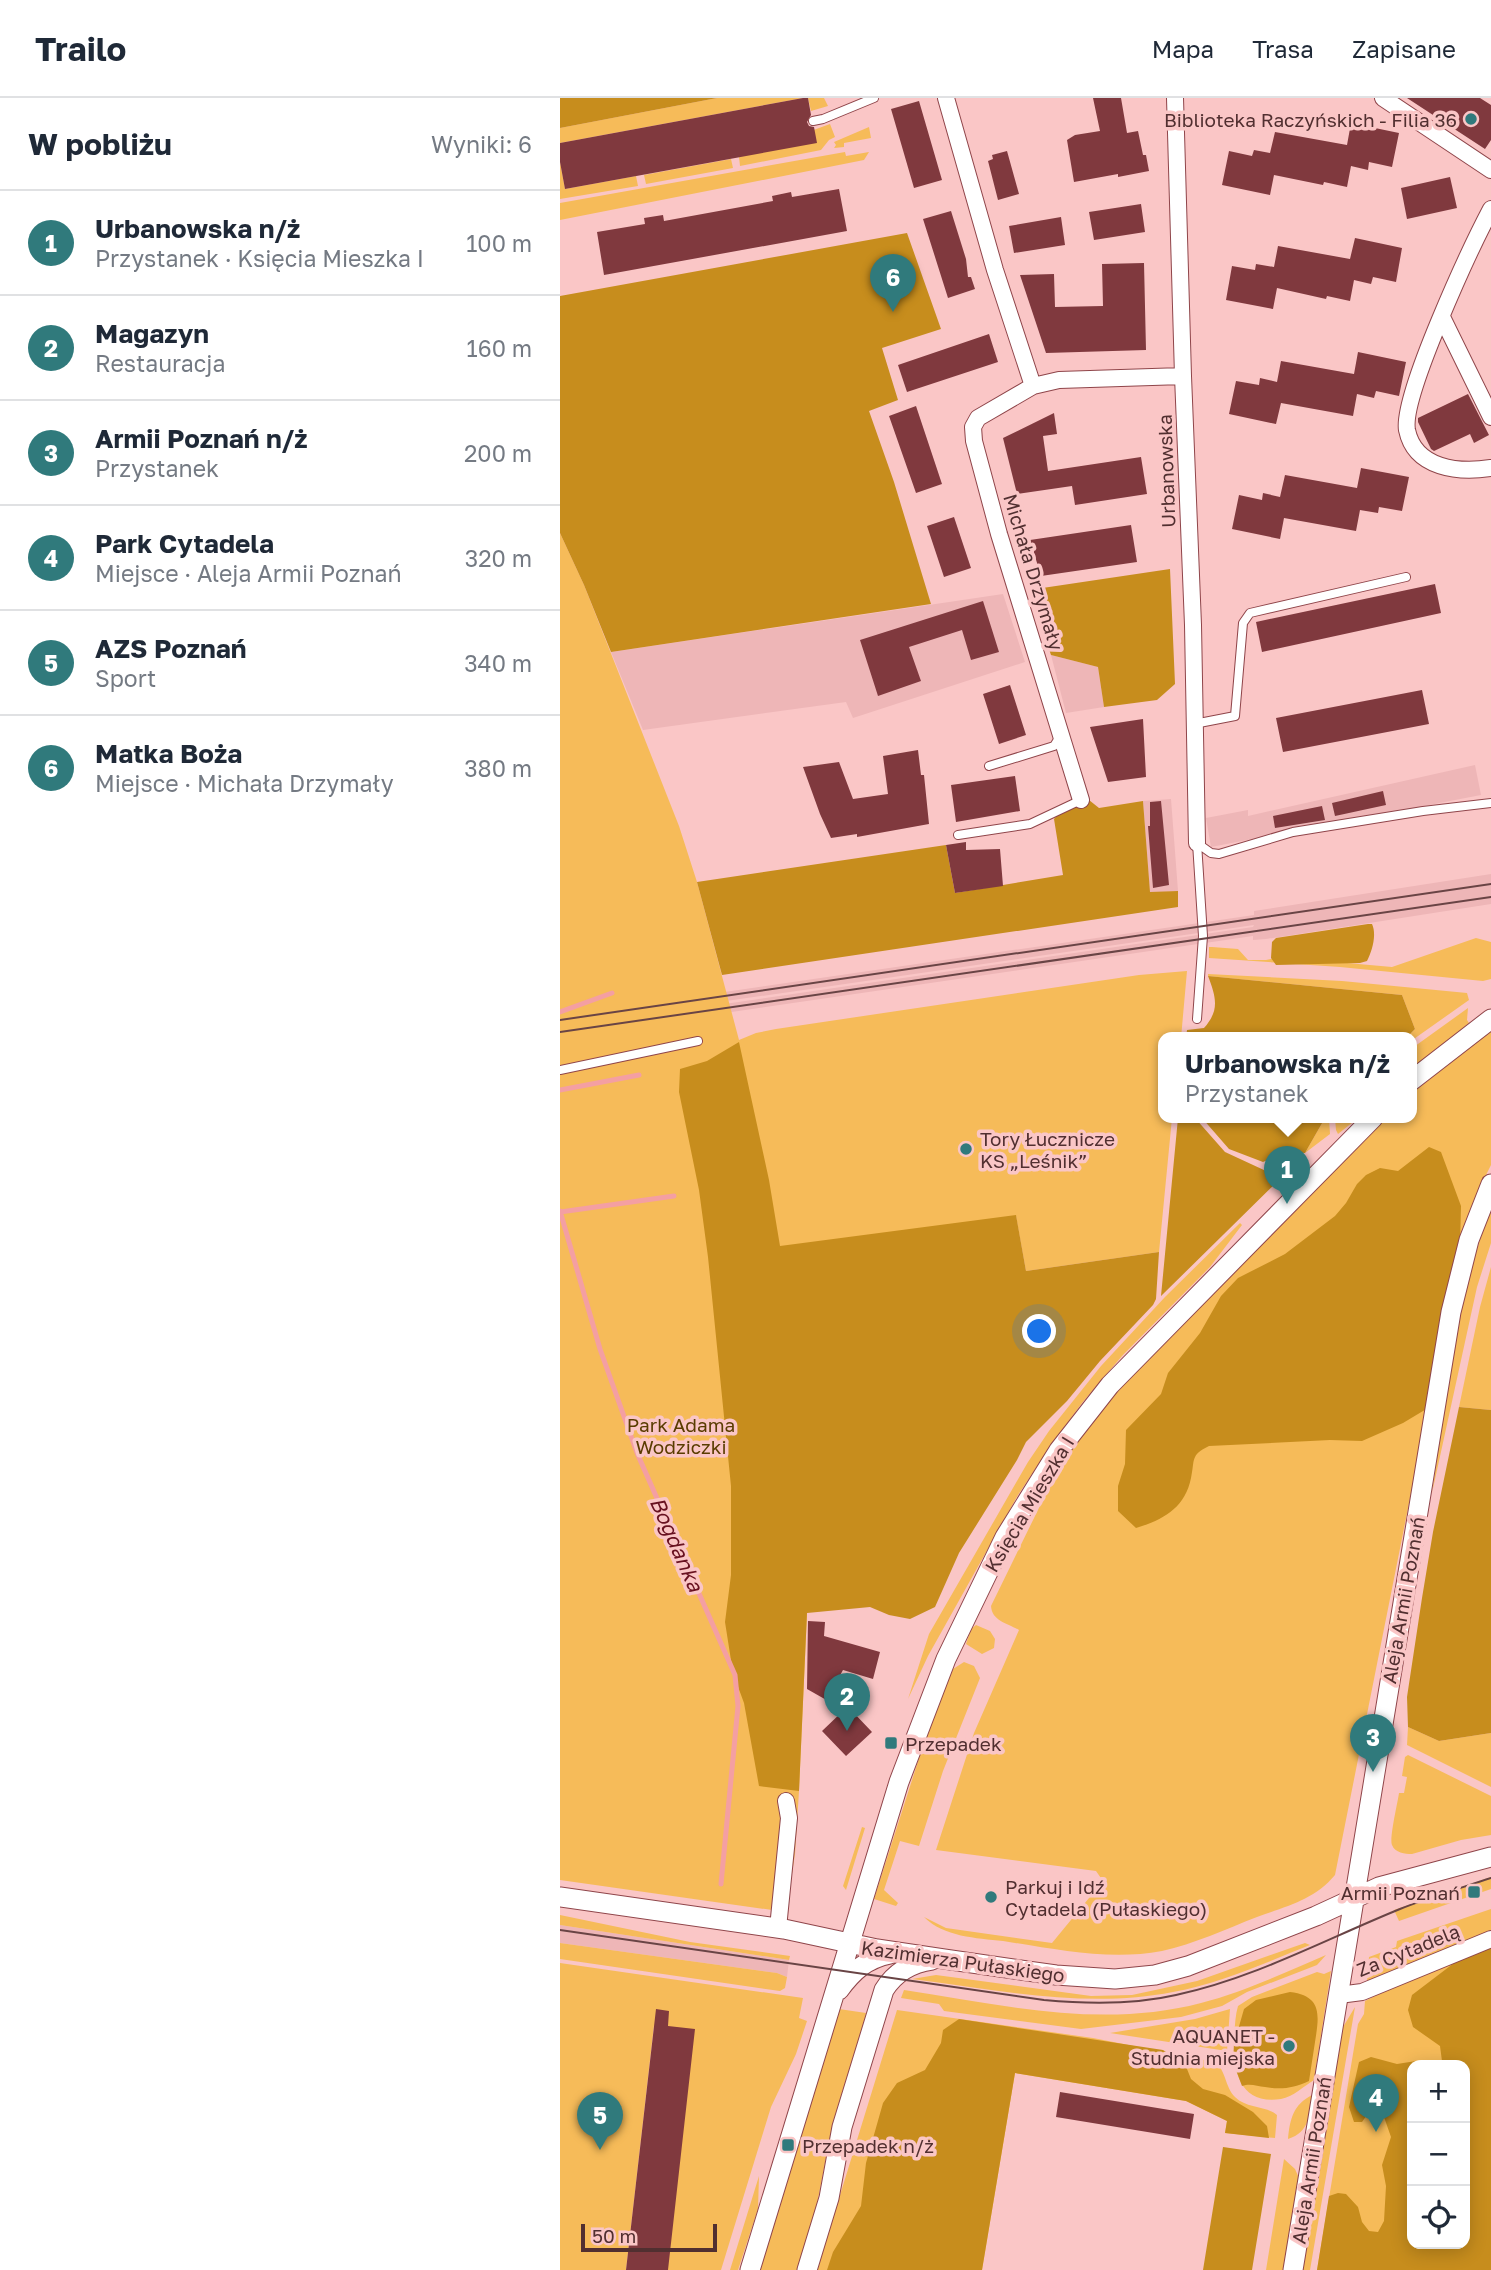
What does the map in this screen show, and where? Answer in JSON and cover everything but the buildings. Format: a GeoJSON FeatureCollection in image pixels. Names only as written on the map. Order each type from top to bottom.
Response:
{"type":"FeatureCollection","features":[{"type":"Feature","properties":{"kind":"street"},"geometry":{"type":"LineString","coordinates":[[946,98],[995,270],[1033,386]]}},
{"type":"Feature","properties":{"kind":"street","name":"Urbanowska"},"geometry":{"type":"LineString","coordinates":[[1175,98],[1198,843]]}},
{"type":"Feature","properties":{"kind":"street"},"geometry":{"type":"LineString","coordinates":[[1383,98],[1491,170]]}},
{"type":"Feature","properties":{"kind":"street"},"geometry":{"type":"LineString","coordinates":[[1491,209],[1442,317],[1418,377],[1407,418],[1407,429],[1416,448],[1435,464],[1464,471],[1491,468]]}},
{"type":"Feature","properties":{"kind":"street"},"geometry":{"type":"LineString","coordinates":[[1442,317],[1491,416]]}},
{"type":"Feature","properties":{"kind":"street","name":"Michała Drzymały"},"geometry":{"type":"LineString","coordinates":[[1081,800],[999,534],[974,441],[973,428],[978,418],[986,412],[1033,386],[1059,380],[1183,376]]}},
{"type":"Feature","properties":{"kind":"street"},"geometry":{"type":"LineString","coordinates":[[1417,1076],[1491,1019]]}},
{"type":"Feature","properties":{"kind":"street","name":"Księcia Mieszka I"},"geometry":{"type":"LineString","coordinates":[[850,1944],[893,1803],[934,1689],[984,1578],[1035,1487],[1073,1430],[1117,1376],[1368,1123]]}},
{"type":"Feature","properties":{"kind":"street","name":"Aleja Armii Poznań"},"geometry":{"type":"LineString","coordinates":[[1293,2270],[1355,1899],[1369,1796],[1451,1312],[1469,1240],[1491,1184]]}},
{"type":"Feature","properties":{"kind":"street"},"geometry":{"type":"LineString","coordinates":[[778,1928],[789,1818],[786,1801]]}},
{"type":"Feature","properties":{"kind":"street","name":"Kazimierza Pułaskiego"},"geometry":{"type":"LineString","coordinates":[[560,1897],[778,1928],[850,1944],[944,1959],[1082,1978],[1115,1979],[1145,1976],[1188,1966],[1379,1887],[1491,1857]]}},
{"type":"Feature","properties":{"kind":"street","name":"Za Cytadelą"},"geometry":{"type":"LineString","coordinates":[[1339,1995],[1362,1992],[1491,1939]]}},
{"type":"Feature","properties":{"kind":"street"},"geometry":{"type":"LineString","coordinates":[[750,2270],[850,1944]]}},
{"type":"Feature","properties":{"kind":"street"},"geometry":{"type":"LineString","coordinates":[[832,1999],[858,1968],[868,1961],[897,1952]]}},
{"type":"Feature","properties":{"kind":"street"},"geometry":{"type":"LineString","coordinates":[[807,2270],[828,2198],[842,2127],[884,1990],[890,1981],[905,1969],[926,1961],[944,1959]]}},
{"type":"Feature","properties":{"kind":"lane"},"geometry":{"type":"LineString","coordinates":[[813,121],[874,98]]}},
{"type":"Feature","properties":{"kind":"lane"},"geometry":{"type":"LineString","coordinates":[[1194,724],[1235,716],[1243,623],[1250,612],[1406,577]]}},
{"type":"Feature","properties":{"kind":"lane"},"geometry":{"type":"LineString","coordinates":[[989,766],[1054,746],[1061,735]]}},
{"type":"Feature","properties":{"kind":"lane"},"geometry":{"type":"LineString","coordinates":[[958,835],[1030,824],[1081,800]]}},
{"type":"Feature","properties":{"kind":"lane"},"geometry":{"type":"LineString","coordinates":[[1198,843],[1212,853],[1219,854],[1293,832],[1491,803]]}},
{"type":"Feature","properties":{"kind":"lane"},"geometry":{"type":"LineString","coordinates":[[1197,1019],[1203,936],[1198,843]]}},
{"type":"Feature","properties":{"kind":"lane"},"geometry":{"type":"LineString","coordinates":[[560,1070],[698,1041]]}},
{"type":"Feature","properties":{"kind":"shaded area"},"geometry":{"type":"Polygon","coordinates":[[[560,98],[717,98],[560,128],[560,98]]]}},
{"type":"Feature","properties":{"kind":"shaded area"},"geometry":{"type":"Polygon","coordinates":[[[907,233],[941,329],[882,348],[898,400],[869,411],[931,604],[611,652],[560,533],[560,296],[907,233]]]}},
{"type":"Feature","properties":{"kind":"shaded area"},"geometry":{"type":"Polygon","coordinates":[[[1170,569],[1175,684],[1157,700],[1104,707],[1098,667],[1051,655],[1029,590],[1170,569]]]}},
{"type":"Feature","properties":{"kind":"shaded area"},"geometry":{"type":"Polygon","coordinates":[[[1003,594],[1025,662],[853,718],[846,702],[643,730],[611,652],[1003,594]]]}},
{"type":"Feature","properties":{"kind":"shaded area"},"geometry":{"type":"Polygon","coordinates":[[[1051,655],[1098,667],[1104,707],[1066,713],[1051,655]]]}},
{"type":"Feature","properties":{"kind":"shaded area"},"geometry":{"type":"Polygon","coordinates":[[[1475,765],[1481,795],[1211,847],[1206,818],[1248,810],[1248,816],[1475,765]]]}},
{"type":"Feature","properties":{"kind":"shaded area"},"geometry":{"type":"Polygon","coordinates":[[[1171,799],[1178,891],[1150,893],[1143,801],[1171,799]]]}},
{"type":"Feature","properties":{"kind":"shaded area"},"geometry":{"type":"Polygon","coordinates":[[[1089,800],[1099,808],[1143,801],[1150,892],[1178,891],[1178,907],[722,975],[697,882],[946,845],[955,893],[1063,875],[1054,819],[1065,806],[1089,800]]]}},
{"type":"Feature","properties":{"kind":"shaded area"},"geometry":{"type":"Polygon","coordinates":[[[1491,874],[1491,904],[1266,939],[1253,940],[1253,936],[560,1037],[560,1028],[1254,925],[560,1025],[560,1016],[1254,915],[1254,911],[1491,874]]]}},
{"type":"Feature","properties":{"kind":"shaded area"},"geometry":{"type":"Polygon","coordinates":[[[1372,924],[1374,938],[1367,961],[1276,965],[1271,958],[1272,942],[1276,938],[1372,924]]]}},
{"type":"Feature","properties":{"kind":"shaded area"},"geometry":{"type":"Polygon","coordinates":[[[1208,976],[1402,995],[1415,1029],[1412,1032],[1187,1032],[1204,1028],[1214,1009],[1214,997],[1208,976]]]}},
{"type":"Feature","properties":{"kind":"shaded area"},"geometry":{"type":"Polygon","coordinates":[[[739,1042],[769,1180],[780,1246],[1016,1215],[1026,1271],[1159,1252],[1156,1299],[1153,1305],[1100,1361],[1067,1401],[1026,1442],[959,1553],[935,1607],[910,1619],[889,1615],[870,1607],[807,1613],[799,1791],[759,1786],[744,1703],[733,1673],[725,1622],[731,1575],[731,1486],[708,1257],[699,1190],[679,1092],[680,1069],[707,1061],[739,1042]]]}},
{"type":"Feature","properties":{"kind":"shaded area"},"geometry":{"type":"Polygon","coordinates":[[[1178,1123],[1199,1123],[1225,1152],[1281,1178],[1161,1296],[1178,1123]]]}},
{"type":"Feature","properties":{"kind":"shaded area"},"geometry":{"type":"Polygon","coordinates":[[[1206,1123],[1322,1123],[1305,1153],[1286,1152],[1263,1162],[1229,1149],[1206,1123]]]}},
{"type":"Feature","properties":{"kind":"shaded area"},"geometry":{"type":"Polygon","coordinates":[[[1429,1147],[1441,1152],[1461,1206],[1460,1246],[1428,1408],[1403,1423],[1362,1441],[1209,1446],[1196,1455],[1188,1488],[1178,1505],[1164,1517],[1136,1528],[1118,1511],[1118,1486],[1125,1464],[1126,1430],[1161,1394],[1168,1373],[1200,1333],[1221,1296],[1238,1278],[1285,1254],[1335,1216],[1366,1175],[1380,1168],[1398,1171],[1429,1147]]]}},
{"type":"Feature","properties":{"kind":"shaded area"},"geometry":{"type":"Polygon","coordinates":[[[1459,1407],[1491,1410],[1491,1733],[1439,1741],[1408,1727],[1407,1697],[1433,1532],[1459,1407]]]}},
{"type":"Feature","properties":{"kind":"shaded area"},"geometry":{"type":"Polygon","coordinates":[[[560,1925],[789,1960],[787,1977],[777,1973],[560,1943],[560,1925]]]}},
{"type":"Feature","properties":{"kind":"shaded area"},"geometry":{"type":"Polygon","coordinates":[[[1491,1948],[1491,2270],[1317,2270],[1329,2196],[1346,2194],[1358,2207],[1362,2222],[1369,2231],[1378,2232],[1384,2221],[1386,2186],[1382,2165],[1391,2137],[1384,2117],[1369,2112],[1362,2122],[1354,2122],[1349,2107],[1359,2062],[1371,2057],[1397,2064],[1407,2062],[1407,2249],[1470,2249],[1470,2060],[1442,2060],[1440,2046],[1413,2027],[1408,2010],[1412,1995],[1458,1960],[1491,1948]]]}},
{"type":"Feature","properties":{"kind":"shaded area"},"geometry":{"type":"Polygon","coordinates":[[[1290,1992],[1308,1998],[1318,2016],[1309,2081],[1282,2088],[1242,2086],[1233,2062],[1234,2044],[1244,2009],[1256,2000],[1290,1992]]]}},
{"type":"Feature","properties":{"kind":"shaded area"},"geometry":{"type":"Polygon","coordinates":[[[959,2019],[1163,2050],[1185,2064],[1191,2079],[1203,2089],[1225,2095],[1253,2112],[1267,2126],[1269,2138],[1225,2133],[1227,2121],[1186,2101],[1015,2073],[982,2270],[827,2270],[833,2252],[861,2206],[866,2163],[883,2103],[897,2083],[925,2070],[941,2043],[943,2030],[959,2019]]]}},
{"type":"Feature","properties":{"kind":"shaded area"},"geometry":{"type":"Polygon","coordinates":[[[1223,2147],[1271,2154],[1252,2270],[1203,2270],[1223,2147]]]}},
{"type":"Feature","properties":{"kind":"green space"},"geometry":{"type":"Polygon","coordinates":[[[717,98],[803,98],[560,143],[560,128],[717,98]]]}},
{"type":"Feature","properties":{"kind":"green space"},"geometry":{"type":"Polygon","coordinates":[[[808,98],[824,98],[828,106],[811,111],[808,98]]]}},
{"type":"Feature","properties":{"kind":"green space"},"geometry":{"type":"Polygon","coordinates":[[[830,124],[835,137],[821,150],[740,166],[739,157],[830,124]]]}},
{"type":"Feature","properties":{"kind":"green space"},"geometry":{"type":"Polygon","coordinates":[[[869,127],[871,138],[844,143],[844,147],[834,148],[834,142],[869,127]]]}},
{"type":"Feature","properties":{"kind":"green space"},"geometry":{"type":"Polygon","coordinates":[[[845,152],[846,156],[869,152],[864,160],[560,220],[560,203],[845,152]]]}},
{"type":"Feature","properties":{"kind":"green space"},"geometry":{"type":"Polygon","coordinates":[[[731,159],[733,168],[646,184],[644,175],[731,159]]]}},
{"type":"Feature","properties":{"kind":"green space"},"geometry":{"type":"Polygon","coordinates":[[[560,162],[565,189],[636,176],[638,186],[560,199],[560,162]]]}},
{"type":"Feature","properties":{"kind":"green space","name":"Park Adama Wodziczki"},"geometry":{"type":"Polygon","coordinates":[[[560,533],[584,585],[679,826],[697,882],[739,1040],[776,1029],[1139,975],[1187,971],[1182,1032],[1158,1032],[1158,1123],[1172,1123],[1159,1252],[1026,1271],[1016,1216],[807,1613],[795,1854],[786,1912],[560,1880],[560,533]]]}},
{"type":"Feature","properties":{"kind":"green space"},"geometry":{"type":"Polygon","coordinates":[[[1476,938],[1491,942],[1491,979],[1483,981],[1209,958],[1209,947],[1212,947],[1238,949],[1248,960],[1280,957],[1392,967],[1476,938]]]}},
{"type":"Feature","properties":{"kind":"green space"},"geometry":{"type":"Polygon","coordinates":[[[1208,976],[1342,981],[1467,993],[1469,1000],[1417,1037],[1417,1032],[1412,1032],[1415,1029],[1402,995],[1208,976]]]}},
{"type":"Feature","properties":{"kind":"green space"},"geometry":{"type":"Polygon","coordinates":[[[1468,1008],[1469,1023],[1417,1064],[1417,1045],[1468,1008]]]}},
{"type":"Feature","properties":{"kind":"green space"},"geometry":{"type":"Polygon","coordinates":[[[1491,1031],[1491,1165],[1477,1193],[1460,1247],[1335,1875],[1318,1891],[1289,1905],[1186,1944],[1142,1954],[1082,1953],[971,1937],[951,1933],[932,1924],[924,1917],[946,1928],[1052,1943],[1103,1881],[1096,1871],[936,1850],[974,1733],[1019,1630],[997,1618],[991,1606],[1057,1471],[1100,1411],[1197,1308],[1381,1123],[1417,1123],[1417,1089],[1491,1031]]]}},
{"type":"Feature","properties":{"kind":"green space"},"geometry":{"type":"Polygon","coordinates":[[[1322,1123],[1329,1123],[1330,1134],[1305,1153],[1322,1123]]]}},
{"type":"Feature","properties":{"kind":"green space"},"geometry":{"type":"Polygon","coordinates":[[[1335,1123],[1352,1123],[1338,1134],[1335,1123]]]}},
{"type":"Feature","properties":{"kind":"green space"},"geometry":{"type":"Polygon","coordinates":[[[1491,1209],[1491,1243],[1477,1287],[1432,1493],[1461,1313],[1479,1243],[1491,1209]]]}},
{"type":"Feature","properties":{"kind":"green space"},"geometry":{"type":"Polygon","coordinates":[[[1240,1223],[1242,1225],[1210,1267],[1122,1356],[1051,1445],[1018,1495],[928,1656],[908,1699],[929,1634],[1028,1462],[1049,1431],[1101,1366],[1165,1297],[1240,1223]]]}},
{"type":"Feature","properties":{"kind":"green space"},"geometry":{"type":"Polygon","coordinates":[[[1491,1267],[1491,1410],[1459,1407],[1480,1307],[1491,1267]]]}},
{"type":"Feature","properties":{"kind":"green space"},"geometry":{"type":"Polygon","coordinates":[[[976,1625],[990,1631],[995,1639],[994,1648],[982,1654],[966,1644],[971,1629],[976,1625]]]}},
{"type":"Feature","properties":{"kind":"green space"},"geometry":{"type":"Polygon","coordinates":[[[964,1662],[974,1666],[980,1678],[943,1771],[919,1846],[900,1841],[884,1890],[898,1903],[896,1906],[874,1899],[928,1730],[953,1669],[964,1662]]]}},
{"type":"Feature","properties":{"kind":"green space"},"geometry":{"type":"Polygon","coordinates":[[[1408,1727],[1439,1741],[1491,1733],[1491,1787],[1407,1745],[1408,1727]]]}},
{"type":"Feature","properties":{"kind":"green space"},"geometry":{"type":"Polygon","coordinates":[[[1408,1755],[1491,1796],[1491,1835],[1461,1840],[1412,1854],[1395,1850],[1391,1841],[1399,1793],[1404,1793],[1407,1777],[1402,1776],[1405,1757],[1408,1755]]]}},
{"type":"Feature","properties":{"kind":"green space"},"geometry":{"type":"Polygon","coordinates":[[[862,1827],[865,1828],[846,1890],[843,1886],[862,1827]]]}},
{"type":"Feature","properties":{"kind":"green space"},"geometry":{"type":"Polygon","coordinates":[[[1491,1877],[1491,1889],[1399,1921],[1394,1910],[1491,1877]]]}},
{"type":"Feature","properties":{"kind":"green space"},"geometry":{"type":"Polygon","coordinates":[[[1491,1909],[1491,2270],[1317,2270],[1358,2024],[1364,2014],[1365,2001],[1375,1996],[1378,1977],[1367,1981],[1369,1957],[1396,1947],[1397,1941],[1491,1909]]]}},
{"type":"Feature","properties":{"kind":"green space"},"geometry":{"type":"Polygon","coordinates":[[[560,1915],[690,1942],[790,1956],[789,1960],[560,1925],[560,1915]]]}},
{"type":"Feature","properties":{"kind":"green space"},"geometry":{"type":"Polygon","coordinates":[[[560,1943],[777,1973],[787,1977],[785,1988],[780,1991],[560,1959],[560,1943]]]}},
{"type":"Feature","properties":{"kind":"green space"},"geometry":{"type":"Polygon","coordinates":[[[1305,1943],[1310,1945],[1226,1978],[1191,1988],[1141,1997],[1108,1999],[1042,1996],[912,1979],[936,1975],[1091,1996],[1132,1995],[1197,1981],[1305,1943]]]}},
{"type":"Feature","properties":{"kind":"green space"},"geometry":{"type":"Polygon","coordinates":[[[1326,1955],[1317,1965],[1247,1992],[1222,2006],[1181,2017],[1081,2029],[944,2011],[939,2004],[901,1998],[904,1990],[1052,2012],[1127,2014],[1164,2011],[1233,1993],[1326,1955]]]}},
{"type":"Feature","properties":{"kind":"green space"},"geometry":{"type":"Polygon","coordinates":[[[560,1963],[803,1998],[799,2018],[807,2021],[796,2054],[771,2107],[721,2270],[668,2270],[654,2025],[626,2270],[560,2270],[560,1963]]]}},
{"type":"Feature","properties":{"kind":"green space"},"geometry":{"type":"Polygon","coordinates":[[[1331,1971],[1314,2080],[1285,2098],[1256,2097],[1247,2091],[1237,2073],[1234,2038],[1238,2006],[1252,1997],[1317,1972],[1324,1974],[1331,1971]]]}},
{"type":"Feature","properties":{"kind":"green space"},"geometry":{"type":"Polygon","coordinates":[[[1355,2007],[1310,2270],[1303,2270],[1343,2027],[1355,2007]]]}},
{"type":"Feature","properties":{"kind":"green space"},"geometry":{"type":"Polygon","coordinates":[[[839,2009],[866,2013],[833,2122],[817,2204],[797,2270],[758,2270],[839,2009]]]}},
{"type":"Feature","properties":{"kind":"green space"},"geometry":{"type":"Polygon","coordinates":[[[1230,2009],[1227,2051],[1110,2033],[1195,2019],[1230,2009]]]}},
{"type":"Feature","properties":{"kind":"green space"},"geometry":{"type":"Polygon","coordinates":[[[897,2010],[1093,2038],[1215,2062],[1235,2097],[1277,2115],[1275,2138],[1225,2133],[1227,2121],[1186,2101],[1015,2073],[982,2270],[817,2270],[897,2010]]]}},
{"type":"Feature","properties":{"kind":"green space"},"geometry":{"type":"Polygon","coordinates":[[[1312,2095],[1307,2122],[1301,2132],[1288,2139],[1294,2113],[1301,2103],[1312,2095]]]}},
{"type":"Feature","properties":{"kind":"green space"},"geometry":{"type":"Polygon","coordinates":[[[1284,2159],[1295,2169],[1299,2178],[1284,2270],[1266,2270],[1284,2159]]]}},
{"type":"Feature","properties":{"kind":"green space"},"geometry":{"type":"Polygon","coordinates":[[[759,2176],[758,2209],[738,2270],[730,2270],[759,2176]]]}},
{"type":"Feature","properties":{"kind":"waterway"},"geometry":{"type":"LineString","coordinates":[[560,1012],[612,993]]}},
{"type":"Feature","properties":{"kind":"waterway"},"geometry":{"type":"LineString","coordinates":[[560,1090],[639,1075]]}},
{"type":"Feature","properties":{"kind":"waterway"},"geometry":{"type":"LineString","coordinates":[[560,1212],[674,1196]]}},
{"type":"Feature","properties":{"kind":"waterway","name":"Bogdanka"},"geometry":{"type":"LineString","coordinates":[[560,1211],[600,1349],[637,1453],[735,1675],[738,1706],[721,1884]]}},
{"type":"Feature","properties":{"kind":"tram line"},"geometry":{"type":"LineString","coordinates":[[560,1020],[1491,884]]}},
{"type":"Feature","properties":{"kind":"tram line"},"geometry":{"type":"LineString","coordinates":[[560,1032],[1491,897]]}},
{"type":"Feature","properties":{"kind":"tram line"},"geometry":{"type":"LineString","coordinates":[[560,1930],[1044,2000],[1127,2002],[1176,1995],[1234,1979],[1400,1909],[1491,1878]]}},
{"type":"Feature","properties":{"kind":"place","name":"Biblioteka Raczyńskich - Filia 36"},"geometry":{"type":"Point","coordinates":[1471,119]}},
{"type":"Feature","properties":{"kind":"place","name":"Matka Boża"},"geometry":{"type":"Point","coordinates":[893,312]}},
{"type":"Feature","properties":{"kind":"place","name":"Tory Łucznicze KS „Leśnik”"},"geometry":{"type":"Point","coordinates":[966,1149]}},
{"type":"Feature","properties":{"kind":"place","name":"Urbanowska n/ż"},"geometry":{"type":"Point","coordinates":[1287,1204]}},
{"type":"Feature","properties":{"kind":"place","name":"Magazyn"},"geometry":{"type":"Point","coordinates":[847,1731]}},
{"type":"Feature","properties":{"kind":"place","name":"Przepadek"},"geometry":{"type":"Point","coordinates":[891,1743]}},
{"type":"Feature","properties":{"kind":"place","name":"Armii Poznań n/ż"},"geometry":{"type":"Point","coordinates":[1373,1772]}},
{"type":"Feature","properties":{"kind":"place","name":"Armii Poznań"},"geometry":{"type":"Point","coordinates":[1474,1892]}},
{"type":"Feature","properties":{"kind":"place","name":"Parkuj i Idź Cytadela (Pułaskiego)"},"geometry":{"type":"Point","coordinates":[991,1897]}},
{"type":"Feature","properties":{"kind":"place","name":"AQUANET - Studnia miejska"},"geometry":{"type":"Point","coordinates":[1289,2046]}},
{"type":"Feature","properties":{"kind":"place","name":"Park Cytadela"},"geometry":{"type":"Point","coordinates":[1376,2132]}},
{"type":"Feature","properties":{"kind":"place","name":"Przepadek n/ż"},"geometry":{"type":"Point","coordinates":[788,2145]}},
{"type":"Feature","properties":{"kind":"place","name":"AZS Poznań"},"geometry":{"type":"Point","coordinates":[600,2150]}}]}
